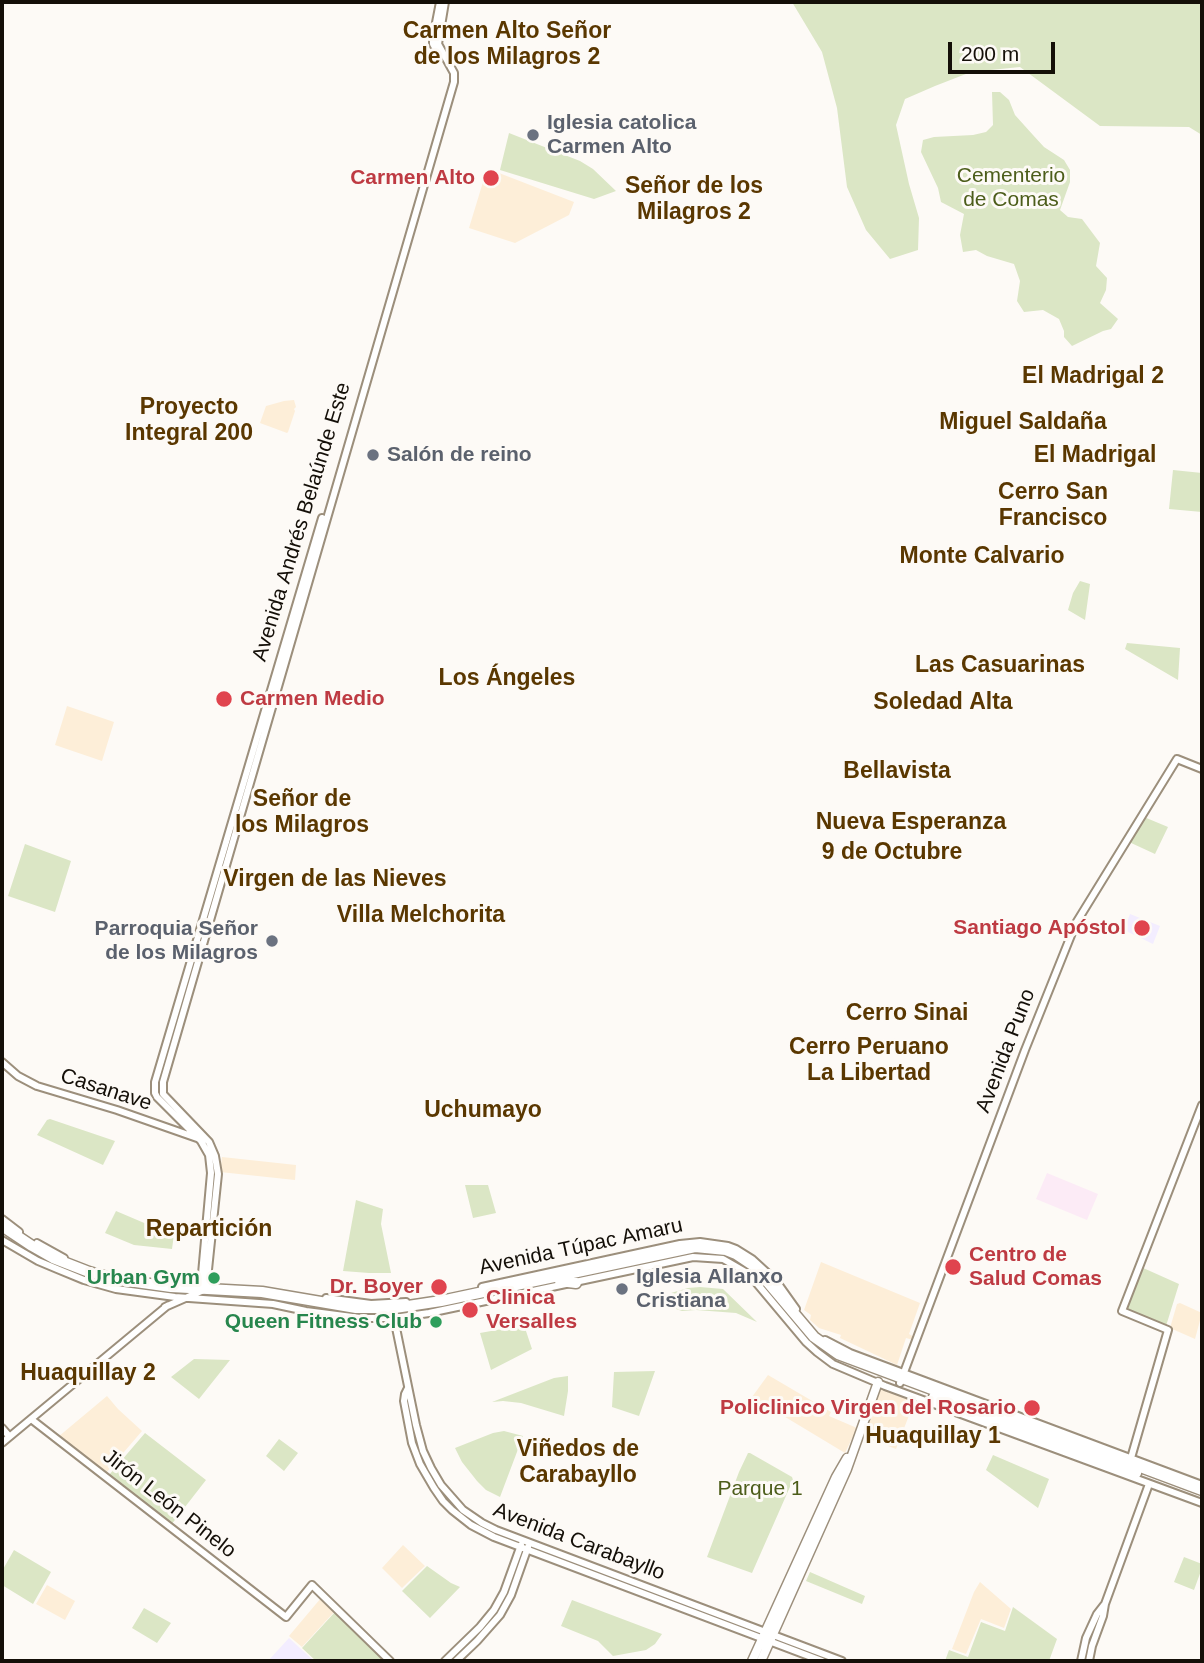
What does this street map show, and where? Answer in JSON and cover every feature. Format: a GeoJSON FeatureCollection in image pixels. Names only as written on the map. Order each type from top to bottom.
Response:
{"type":"FeatureCollection","features":[{"type":"Feature","properties":{"kind":"highway","name":"Avenida Túpac Amaru"},"geometry":{"type":"LineString","coordinates":[[2,1226],[53,1258],[100,1276],[194,1292],[262,1292],[356,1308],[394,1308],[441,1301],[673,1251],[695,1247],[714,1248],[736,1254],[754,1266],[806,1328],[822,1343],[848,1358],[1202,1490]]}},
{"type":"Feature","properties":{"kind":"highway","name":"Avenida Túpac Amaru"},"geometry":{"type":"LineString","coordinates":[[2,1235],[50,1262],[99,1280],[134,1288],[265,1299],[348,1312],[390,1314],[416,1312],[689,1254],[727,1257],[757,1277],[819,1348],[845,1363],[901,1378],[995,1420],[1202,1497]]}},
{"type":"Feature","properties":{"kind":"highway"},"geometry":{"type":"LineString","coordinates":[[560,1282],[576,1283]]}},
{"type":"Feature","properties":{"kind":"highway"},"geometry":{"type":"LineString","coordinates":[[995,1420],[1038,1442]]}},
{"type":"Feature","properties":{"kind":"main road","name":"Avenida Andrés Belaúnde Este"},"geometry":{"type":"LineString","coordinates":[[194,1292],[211,1173],[209,1155],[202,1138],[158,1097],[155,1082],[451,83],[451,71],[433,44],[442,2]]}},
{"type":"Feature","properties":{"kind":"main road","name":"Avenida Puno"},"geometry":{"type":"LineString","coordinates":[[901,1378],[1068,941],[1084,909],[1177,758],[1202,769]]}},
{"type":"Feature","properties":{"kind":"main road","name":"Casanave"},"geometry":{"type":"LineString","coordinates":[[2,1062],[18,1076],[37,1086],[202,1138]]}},
{"type":"Feature","properties":{"kind":"main road"},"geometry":{"type":"LineString","coordinates":[[1131,1458],[1168,1330],[1122,1311],[1202,1105]]}},
{"type":"Feature","properties":{"kind":"main road","name":"Avenida Túpac Amaru"},"geometry":{"type":"LineString","coordinates":[[2,1219],[37,1244],[86,1267],[113,1275],[194,1292],[344,1316],[394,1318],[429,1313],[693,1257],[723,1259],[749,1274],[806,1342],[824,1359],[860,1376],[1202,1503]]}},
{"type":"Feature","properties":{"kind":"main road","name":"Avenida Túpac Amaru"},"geometry":{"type":"LineString","coordinates":[[2,1240],[38,1261],[84,1280],[116,1289],[194,1292]]}},
{"type":"Feature","properties":{"kind":"main road"},"geometry":{"type":"LineString","coordinates":[[2,1443],[165,1307],[194,1292]]}},
{"type":"Feature","properties":{"kind":"main road"},"geometry":{"type":"LineString","coordinates":[[394,1318],[408,1388]]}},
{"type":"Feature","properties":{"kind":"main road","name":"Avenida Túpac Amaru"},"geometry":{"type":"LineString","coordinates":[[901,1378],[1202,1485]]}},
{"type":"Feature","properties":{"kind":"main road"},"geometry":{"type":"LineString","coordinates":[[761,1661],[767,1638],[836,1477],[853,1450],[878,1382]]}},
{"type":"Feature","properties":{"kind":"main road","name":"Avenida Carabayllo"},"geometry":{"type":"LineString","coordinates":[[408,1388],[423,1451],[431,1468],[448,1494],[463,1510],[482,1523],[821,1661]]}},
{"type":"Feature","properties":{"kind":"main road","name":"Avenida Carabayllo"},"geometry":{"type":"LineString","coordinates":[[408,1388],[404,1401],[412,1443],[420,1464],[434,1488],[452,1510],[471,1525],[524,1549],[767,1638],[842,1661]]}},
{"type":"Feature","properties":{"kind":"main road","name":"Jirón León Pinelo"},"geometry":{"type":"LineString","coordinates":[[31,1419],[286,1617],[312,1585],[390,1661]]}},
{"type":"Feature","properties":{"kind":"main road"},"geometry":{"type":"LineString","coordinates":[[2,1428],[9,1436]]}},
{"type":"Feature","properties":{"kind":"main road"},"geometry":{"type":"LineString","coordinates":[[1089,1661],[1105,1604],[1149,1484]]}},
{"type":"Feature","properties":{"kind":"main road"},"geometry":{"type":"LineString","coordinates":[[456,1661],[500,1615],[511,1595],[526,1541]]}},
{"type":"Feature","properties":{"kind":"main road"},"geometry":{"type":"LineString","coordinates":[[446,1661],[495,1610],[524,1549]]}},
{"type":"Feature","properties":{"kind":"main road"},"geometry":{"type":"LineString","coordinates":[[1082,1661],[1086,1638],[1097,1614],[1105,1604]]}},
{"type":"Feature","properties":{"kind":"main road"},"geometry":{"type":"LineString","coordinates":[[752,1661],[767,1638]]}},
{"type":"Feature","properties":{"kind":"shaded area"},"geometry":{"type":"Polygon","coordinates":[[[499,173],[574,202],[569,215],[515,243],[469,228],[483,182],[496,185],[499,173]]]}},
{"type":"Feature","properties":{"kind":"shaded area"},"geometry":{"type":"Polygon","coordinates":[[[294,400],[296,407],[287,433],[260,423],[266,406],[294,400]]]}},
{"type":"Feature","properties":{"kind":"shaded area"},"geometry":{"type":"Polygon","coordinates":[[[67,706],[114,722],[102,761],[55,745],[67,706]]]}},
{"type":"Feature","properties":{"kind":"shaded area","name":"Santiago Apóstol"},"geometry":{"type":"Polygon","coordinates":[[[1130,914],[1160,926],[1153,944],[1124,930],[1130,914]]]}},
{"type":"Feature","properties":{"kind":"shaded area"},"geometry":{"type":"Polygon","coordinates":[[[222,1157],[296,1165],[295,1180],[220,1172],[222,1157]]]}},
{"type":"Feature","properties":{"kind":"shaded area"},"geometry":{"type":"Polygon","coordinates":[[[1047,1173],[1098,1194],[1087,1220],[1036,1199],[1047,1173]]]}},
{"type":"Feature","properties":{"kind":"shaded area"},"geometry":{"type":"Polygon","coordinates":[[[821,1262],[920,1303],[909,1334],[914,1337],[913,1340],[906,1338],[897,1365],[840,1338],[841,1335],[819,1328],[810,1320],[811,1315],[804,1310],[821,1262]]]}},
{"type":"Feature","properties":{"kind":"shaded area"},"geometry":{"type":"Polygon","coordinates":[[[1177,1304],[1202,1313],[1195,1339],[1170,1328],[1177,1304]]]}},
{"type":"Feature","properties":{"kind":"shaded area"},"geometry":{"type":"Polygon","coordinates":[[[768,1375],[831,1412],[829,1416],[857,1428],[845,1453],[752,1397],[768,1375]]]}},
{"type":"Feature","properties":{"kind":"shaded area"},"geometry":{"type":"Polygon","coordinates":[[[881,1387],[915,1400],[896,1449],[862,1436],[881,1387]]]}},
{"type":"Feature","properties":{"kind":"shaded area"},"geometry":{"type":"Polygon","coordinates":[[[107,1396],[142,1431],[106,1473],[58,1437],[107,1396]]]}},
{"type":"Feature","properties":{"kind":"shaded area"},"geometry":{"type":"Polygon","coordinates":[[[403,1545],[425,1566],[402,1588],[382,1568],[403,1545]]]}},
{"type":"Feature","properties":{"kind":"shaded area"},"geometry":{"type":"Polygon","coordinates":[[[980,1582],[1011,1609],[1004,1628],[981,1619],[966,1654],[952,1649],[980,1582]]]}},
{"type":"Feature","properties":{"kind":"shaded area"},"geometry":{"type":"Polygon","coordinates":[[[47,1585],[75,1601],[65,1620],[36,1604],[47,1585]]]}},
{"type":"Feature","properties":{"kind":"shaded area"},"geometry":{"type":"Polygon","coordinates":[[[321,1598],[335,1611],[302,1647],[289,1636],[321,1598]]]}},
{"type":"Feature","properties":{"kind":"shaded area"},"geometry":{"type":"Polygon","coordinates":[[[289,1638],[301,1649],[314,1661],[268,1661],[289,1638]]]}},
{"type":"Feature","properties":{"kind":"green space"},"geometry":{"type":"Polygon","coordinates":[[[792,2],[1202,2],[1202,135],[1189,127],[1100,126],[1020,67],[971,72],[935,86],[905,99],[896,125],[919,218],[918,250],[890,259],[866,230],[847,187],[837,108],[822,52],[792,2]]]}},
{"type":"Feature","properties":{"kind":"green space","name":"Cementerio de Comas"},"geometry":{"type":"Polygon","coordinates":[[[992,92],[1000,92],[1009,100],[1015,115],[1044,147],[1064,160],[1070,170],[1070,182],[1060,210],[1068,217],[1082,219],[1100,243],[1096,266],[1107,278],[1106,290],[1100,303],[1118,319],[1111,329],[1072,346],[1064,337],[1059,319],[1043,310],[1024,312],[1017,301],[1020,281],[1014,264],[976,250],[963,252],[960,235],[964,214],[941,202],[938,188],[921,152],[923,140],[986,132],[993,125],[992,92]]]}},
{"type":"Feature","properties":{"kind":"green space"},"geometry":{"type":"Polygon","coordinates":[[[509,133],[580,161],[593,169],[616,191],[594,199],[500,170],[509,133]]]}},
{"type":"Feature","properties":{"kind":"green space"},"geometry":{"type":"Polygon","coordinates":[[[1173,470],[1202,473],[1202,512],[1169,509],[1173,470]]]}},
{"type":"Feature","properties":{"kind":"green space"},"geometry":{"type":"Polygon","coordinates":[[[1080,581],[1090,584],[1085,620],[1068,610],[1080,581]]]}},
{"type":"Feature","properties":{"kind":"green space"},"geometry":{"type":"Polygon","coordinates":[[[1127,643],[1180,648],[1178,680],[1125,649],[1127,643]]]}},
{"type":"Feature","properties":{"kind":"green space"},"geometry":{"type":"Polygon","coordinates":[[[1144,817],[1168,827],[1155,854],[1129,842],[1144,817]]]}},
{"type":"Feature","properties":{"kind":"green space"},"geometry":{"type":"Polygon","coordinates":[[[25,844],[71,861],[55,912],[8,896],[25,844]]]}},
{"type":"Feature","properties":{"kind":"green space"},"geometry":{"type":"Polygon","coordinates":[[[50,1119],[115,1141],[103,1165],[37,1135],[50,1119]]]}},
{"type":"Feature","properties":{"kind":"green space"},"geometry":{"type":"Polygon","coordinates":[[[465,1185],[488,1185],[496,1213],[473,1218],[465,1185]]]}},
{"type":"Feature","properties":{"kind":"green space"},"geometry":{"type":"Polygon","coordinates":[[[356,1200],[383,1209],[381,1224],[391,1273],[343,1271],[356,1200]]]}},
{"type":"Feature","properties":{"kind":"green space"},"geometry":{"type":"Polygon","coordinates":[[[116,1211],[149,1225],[175,1227],[172,1249],[134,1245],[105,1233],[116,1211]]]}},
{"type":"Feature","properties":{"kind":"green space"},"geometry":{"type":"Polygon","coordinates":[[[1141,1267],[1179,1284],[1166,1326],[1125,1309],[1141,1267]]]}},
{"type":"Feature","properties":{"kind":"green space"},"geometry":{"type":"Polygon","coordinates":[[[700,1287],[723,1289],[757,1322],[736,1313],[676,1309],[671,1293],[700,1287]]]}},
{"type":"Feature","properties":{"kind":"green space"},"geometry":{"type":"Polygon","coordinates":[[[524,1325],[532,1349],[491,1370],[480,1333],[524,1325]]]}},
{"type":"Feature","properties":{"kind":"green space"},"geometry":{"type":"Polygon","coordinates":[[[194,1359],[230,1360],[199,1399],[171,1377],[194,1359]]]}},
{"type":"Feature","properties":{"kind":"green space"},"geometry":{"type":"Polygon","coordinates":[[[655,1371],[639,1416],[612,1407],[614,1372],[655,1371]]]}},
{"type":"Feature","properties":{"kind":"green space"},"geometry":{"type":"Polygon","coordinates":[[[568,1376],[564,1416],[521,1403],[492,1402],[554,1378],[568,1376]]]}},
{"type":"Feature","properties":{"kind":"green space"},"geometry":{"type":"Polygon","coordinates":[[[504,1431],[523,1436],[500,1497],[486,1490],[477,1481],[455,1448],[504,1431]]]}},
{"type":"Feature","properties":{"kind":"green space"},"geometry":{"type":"Polygon","coordinates":[[[145,1433],[206,1480],[171,1525],[109,1475],[145,1433]]]}},
{"type":"Feature","properties":{"kind":"green space"},"geometry":{"type":"Polygon","coordinates":[[[279,1439],[298,1453],[284,1471],[266,1456],[279,1439]]]}},
{"type":"Feature","properties":{"kind":"green space","name":"Parque 1"},"geometry":{"type":"Polygon","coordinates":[[[748,1453],[793,1480],[752,1573],[707,1557],[748,1453]]]}},
{"type":"Feature","properties":{"kind":"green space"},"geometry":{"type":"Polygon","coordinates":[[[993,1455],[1049,1479],[1038,1508],[986,1470],[993,1455]]]}},
{"type":"Feature","properties":{"kind":"green space"},"geometry":{"type":"Polygon","coordinates":[[[14,1550],[51,1572],[33,1604],[2,1585],[2,1571],[14,1550]]]}},
{"type":"Feature","properties":{"kind":"green space"},"geometry":{"type":"Polygon","coordinates":[[[1184,1557],[1202,1564],[1194,1590],[1174,1582],[1184,1557]]]}},
{"type":"Feature","properties":{"kind":"green space"},"geometry":{"type":"Polygon","coordinates":[[[427,1566],[460,1587],[430,1618],[402,1591],[427,1566]]]}},
{"type":"Feature","properties":{"kind":"green space"},"geometry":{"type":"Polygon","coordinates":[[[810,1572],[865,1596],[862,1604],[806,1581],[810,1572]]]}},
{"type":"Feature","properties":{"kind":"green space"},"geometry":{"type":"Polygon","coordinates":[[[572,1600],[662,1634],[655,1644],[646,1650],[613,1656],[598,1641],[561,1626],[572,1600]]]}},
{"type":"Feature","properties":{"kind":"green space"},"geometry":{"type":"Polygon","coordinates":[[[1013,1607],[1057,1639],[1049,1661],[945,1661],[949,1650],[968,1657],[981,1622],[1005,1631],[1013,1607]]]}},
{"type":"Feature","properties":{"kind":"green space"},"geometry":{"type":"Polygon","coordinates":[[[144,1608],[171,1623],[157,1643],[132,1628],[144,1608]]]}},
{"type":"Feature","properties":{"kind":"green space"},"geometry":{"type":"Polygon","coordinates":[[[335,1612],[386,1661],[316,1661],[302,1648],[335,1612]]]}},
{"type":"Feature","properties":{"kind":"place","name":"Iglesia catolica Carmen Alto"},"geometry":{"type":"Point","coordinates":[533,135]}},
{"type":"Feature","properties":{"kind":"place","name":"Carmen Alto"},"geometry":{"type":"Point","coordinates":[491,178]}},
{"type":"Feature","properties":{"kind":"place","name":"Salón de reino"},"geometry":{"type":"Point","coordinates":[373,455]}},
{"type":"Feature","properties":{"kind":"place","name":"Carmen Medio"},"geometry":{"type":"Point","coordinates":[224,699]}},
{"type":"Feature","properties":{"kind":"place","name":"Santiago Apóstol"},"geometry":{"type":"Point","coordinates":[1142,928]}},
{"type":"Feature","properties":{"kind":"place","name":"Parroquia Señor de los Milagros"},"geometry":{"type":"Point","coordinates":[272,941]}},
{"type":"Feature","properties":{"kind":"place","name":"Centro de Salud Comas"},"geometry":{"type":"Point","coordinates":[953,1267]}},
{"type":"Feature","properties":{"kind":"place","name":"Urban Gym"},"geometry":{"type":"Point","coordinates":[214,1278]}},
{"type":"Feature","properties":{"kind":"place","name":"Dr. Boyer"},"geometry":{"type":"Point","coordinates":[439,1287]}},
{"type":"Feature","properties":{"kind":"place","name":"Iglesia Allanxo Cristiana"},"geometry":{"type":"Point","coordinates":[622,1289]}},
{"type":"Feature","properties":{"kind":"place","name":"Clinica Versalles"},"geometry":{"type":"Point","coordinates":[470,1310]}},
{"type":"Feature","properties":{"kind":"place","name":"Queen Fitness Club"},"geometry":{"type":"Point","coordinates":[436,1322]}},
{"type":"Feature","properties":{"kind":"place","name":"Policlinico Virgen del Rosario"},"geometry":{"type":"Point","coordinates":[1032,1408]}},
{"type":"Feature","properties":{"kind":"district","name":"Carmen Alto Señor de los Milagros 2"},"geometry":{"type":"Point","coordinates":[507,45]}},
{"type":"Feature","properties":{"kind":"district","name":"Señor de los Milagros 2"},"geometry":{"type":"Point","coordinates":[694,200]}},
{"type":"Feature","properties":{"kind":"district","name":"El Madrigal 2"},"geometry":{"type":"Point","coordinates":[1093,377]}},
{"type":"Feature","properties":{"kind":"district","name":"Proyecto Integral 200"},"geometry":{"type":"Point","coordinates":[189,421]}},
{"type":"Feature","properties":{"kind":"district","name":"Miguel Saldaña"},"geometry":{"type":"Point","coordinates":[1023,423]}},
{"type":"Feature","properties":{"kind":"district","name":"El Madrigal"},"geometry":{"type":"Point","coordinates":[1095,456]}},
{"type":"Feature","properties":{"kind":"district","name":"Cerro San Francisco"},"geometry":{"type":"Point","coordinates":[1053,506]}},
{"type":"Feature","properties":{"kind":"district","name":"Monte Calvario"},"geometry":{"type":"Point","coordinates":[982,557]}},
{"type":"Feature","properties":{"kind":"district","name":"Las Casuarinas"},"geometry":{"type":"Point","coordinates":[1000,666]}},
{"type":"Feature","properties":{"kind":"district","name":"Los Ángeles"},"geometry":{"type":"Point","coordinates":[507,679]}},
{"type":"Feature","properties":{"kind":"district","name":"Soledad Alta"},"geometry":{"type":"Point","coordinates":[943,703]}},
{"type":"Feature","properties":{"kind":"district","name":"Bellavista"},"geometry":{"type":"Point","coordinates":[897,772]}},
{"type":"Feature","properties":{"kind":"district","name":"Señor de los Milagros"},"geometry":{"type":"Point","coordinates":[302,813]}},
{"type":"Feature","properties":{"kind":"district","name":"Nueva Esperanza"},"geometry":{"type":"Point","coordinates":[911,823]}},
{"type":"Feature","properties":{"kind":"district","name":"9 de Octubre"},"geometry":{"type":"Point","coordinates":[892,853]}},
{"type":"Feature","properties":{"kind":"district","name":"Virgen de las Nieves"},"geometry":{"type":"Point","coordinates":[335,880]}},
{"type":"Feature","properties":{"kind":"district","name":"Villa Melchorita"},"geometry":{"type":"Point","coordinates":[421,916]}},
{"type":"Feature","properties":{"kind":"district","name":"Cerro Sinai"},"geometry":{"type":"Point","coordinates":[907,1014]}},
{"type":"Feature","properties":{"kind":"district","name":"Cerro Peruano La Libertad"},"geometry":{"type":"Point","coordinates":[869,1061]}},
{"type":"Feature","properties":{"kind":"district","name":"Uchumayo"},"geometry":{"type":"Point","coordinates":[483,1111]}},
{"type":"Feature","properties":{"kind":"district","name":"Repartición"},"geometry":{"type":"Point","coordinates":[209,1230]}},
{"type":"Feature","properties":{"kind":"district","name":"Huaquillay 2"},"geometry":{"type":"Point","coordinates":[88,1374]}},
{"type":"Feature","properties":{"kind":"district","name":"Huaquillay 1"},"geometry":{"type":"Point","coordinates":[933,1437]}},
{"type":"Feature","properties":{"kind":"district","name":"Viñedos de Carabayllo"},"geometry":{"type":"Point","coordinates":[578,1463]}}]}
